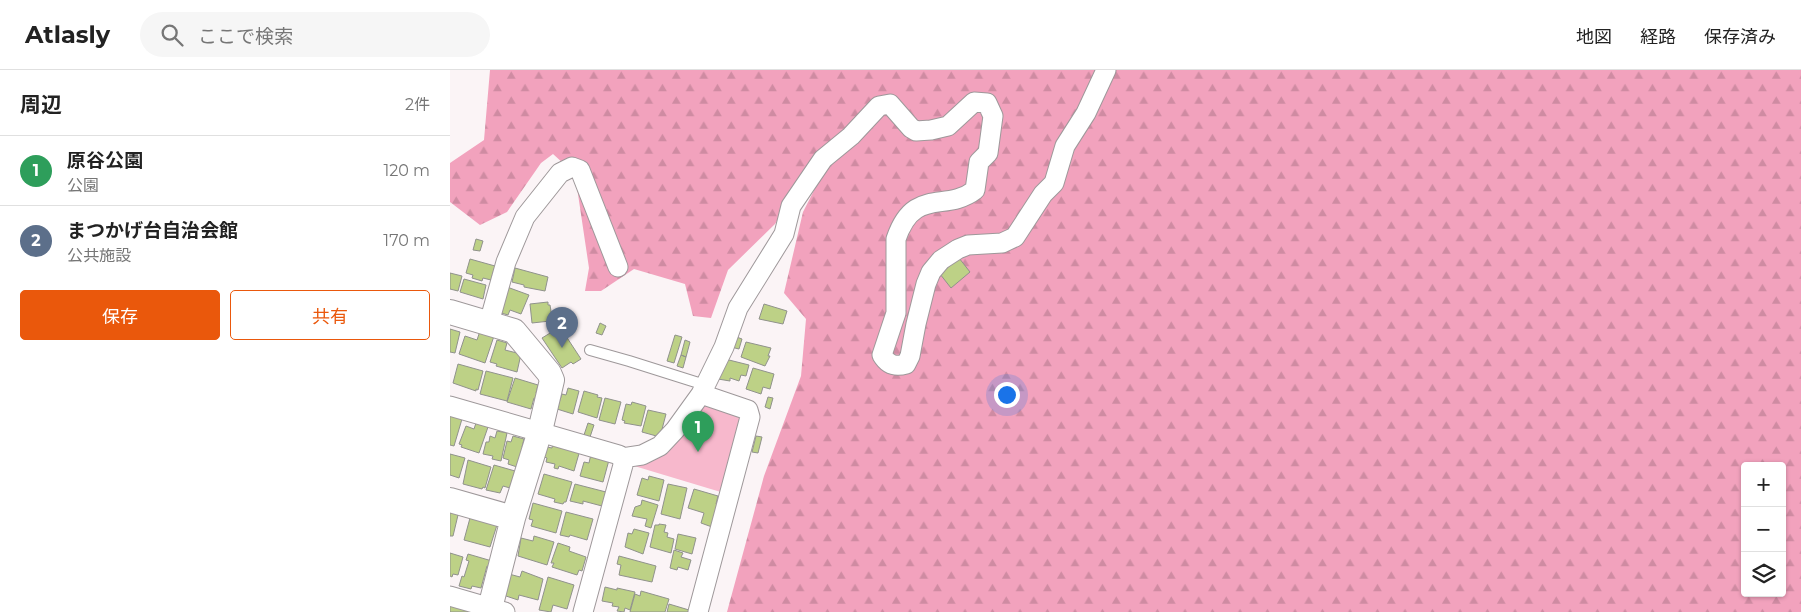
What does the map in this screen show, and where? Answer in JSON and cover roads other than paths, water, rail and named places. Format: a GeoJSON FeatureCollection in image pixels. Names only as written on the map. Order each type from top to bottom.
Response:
{"type":"FeatureCollection","features":[{"type":"Feature","properties":{"kind":"street"},"geometry":{"type":"LineString","coordinates":[[622,458],[642,455],[660,446],[675,430],[703,390],[724,347],[738,308],[784,234],[791,206],[823,159],[851,136],[880,106],[890,104],[911,128],[916,131],[948,126],[974,102],[987,103],[993,116],[988,153],[979,162],[975,190],[961,198],[923,205],[913,211],[900,227],[896,239],[896,313],[882,355],[890,364],[898,366],[906,364],[910,356],[926,284],[932,272],[941,260],[958,249],[968,245],[1002,243],[1015,237],[1043,194],[1054,183],[1066,146],[1086,113],[1106,70]]}},
{"type":"Feature","properties":{"kind":"street"},"geometry":{"type":"LineString","coordinates":[[489,323],[506,262],[525,217],[560,173],[572,166],[580,170],[618,267]]}},
{"type":"Feature","properties":{"kind":"street"},"geometry":{"type":"LineString","coordinates":[[450,312],[514,331],[549,373],[552,380],[540,431],[513,518],[494,611],[450,596]]}},
{"type":"Feature","properties":{"kind":"street"},"geometry":{"type":"LineString","coordinates":[[698,612],[750,417],[748,410],[703,390]]}},
{"type":"Feature","properties":{"kind":"street"},"geometry":{"type":"LineString","coordinates":[[450,406],[540,431],[619,455],[622,458],[623,465],[582,612]]}},
{"type":"Feature","properties":{"kind":"street"},"geometry":{"type":"LineString","coordinates":[[450,500],[513,518]]}},
{"type":"Feature","properties":{"kind":"lane"},"geometry":{"type":"LineString","coordinates":[[590,350],[629,361],[703,390]]}},
{"type":"Feature","properties":{"kind":"place","name":"まつかげ台自治会館"},"geometry":{"type":"Point","coordinates":[562,348]}},
{"type":"Feature","properties":{"kind":"place","name":"原谷公園"},"geometry":{"type":"Point","coordinates":[698,452]}}]}
